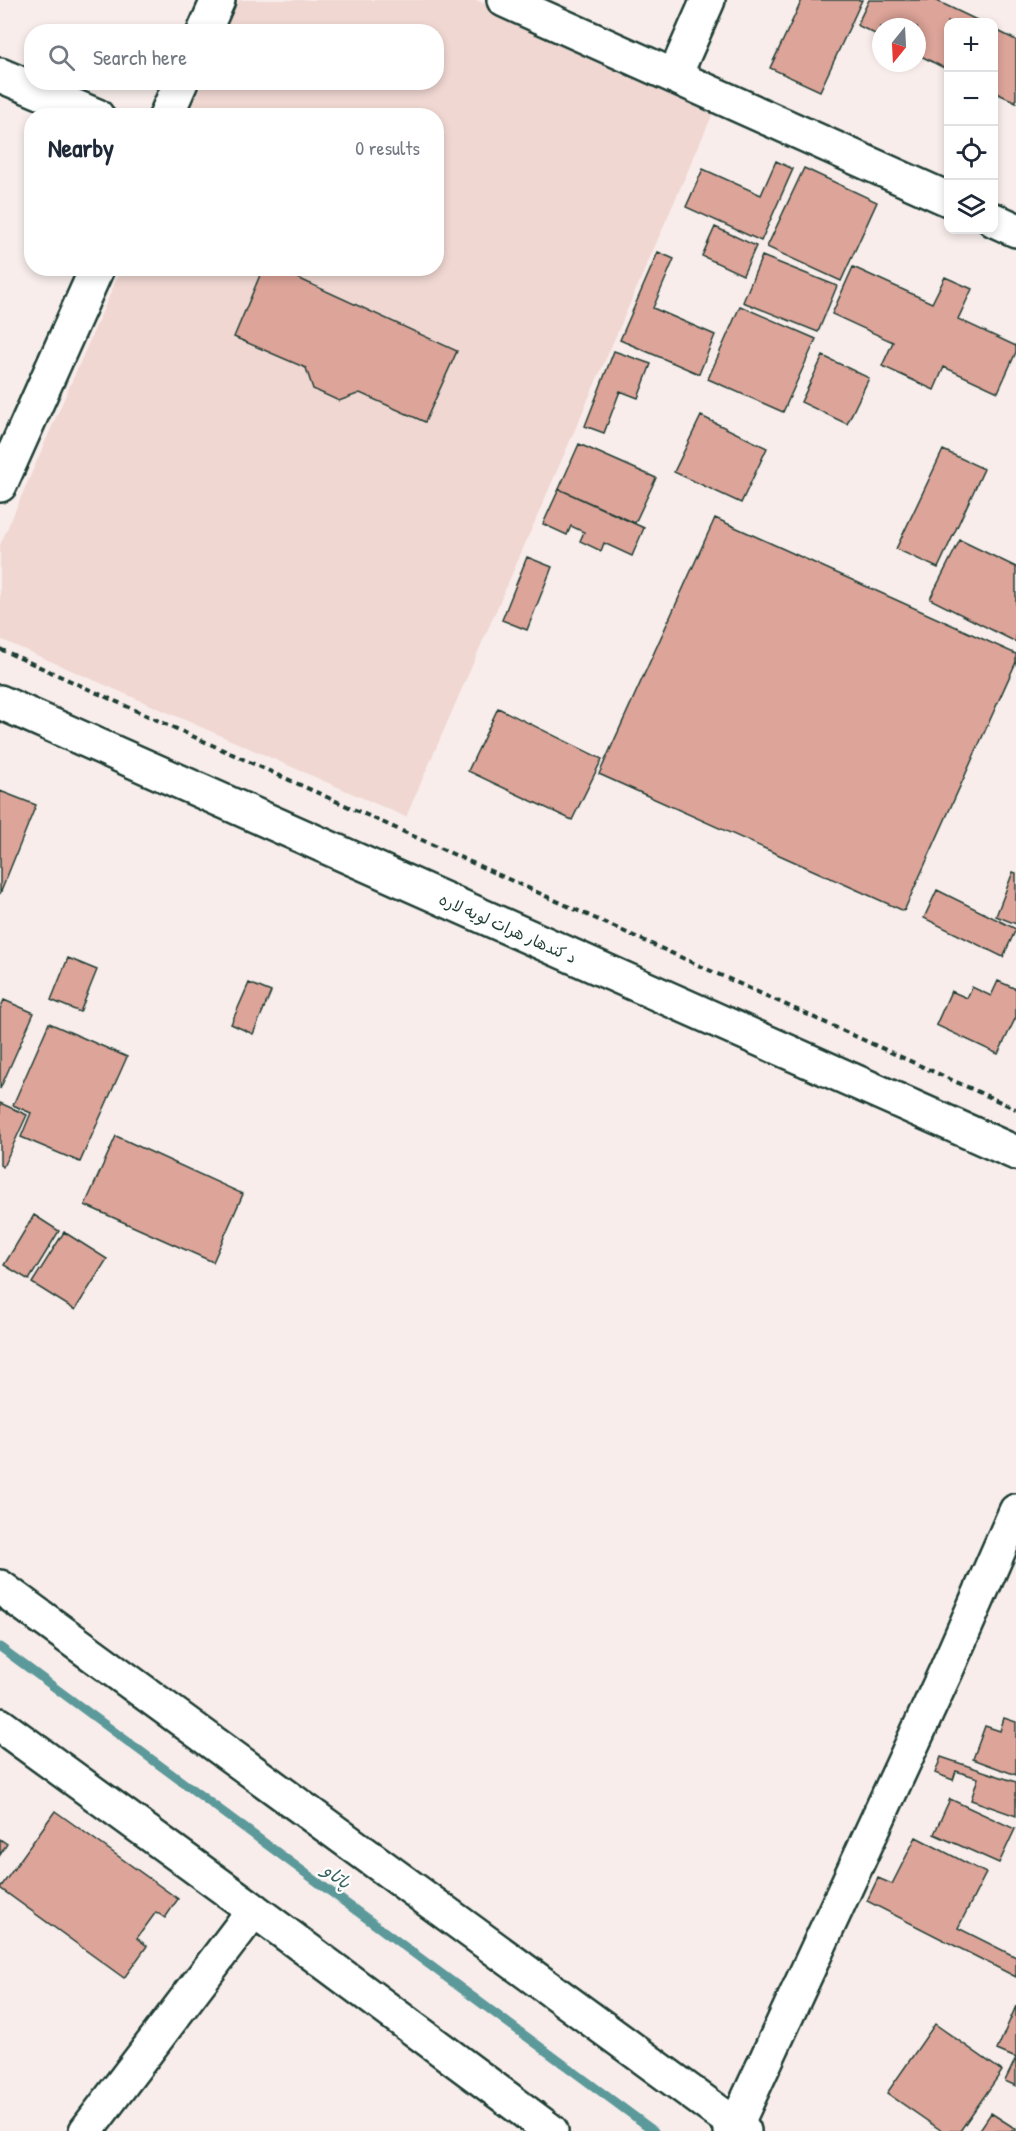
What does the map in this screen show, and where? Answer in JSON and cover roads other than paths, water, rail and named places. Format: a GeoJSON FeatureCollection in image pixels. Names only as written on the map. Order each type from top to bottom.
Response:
{"type":"FeatureCollection","features":[{"type":"Feature","properties":{"kind":"street"},"geometry":{"type":"LineString","coordinates":[[208,24],[218,0]]}},
{"type":"Feature","properties":{"kind":"street"},"geometry":{"type":"LineString","coordinates":[[504,0],[675,75],[944,198]]}},
{"type":"Feature","properties":{"kind":"street"},"geometry":{"type":"LineString","coordinates":[[675,75],[708,0]]}},
{"type":"Feature","properties":{"kind":"street"},"geometry":{"type":"LineString","coordinates":[[0,75],[24,85]]}},
{"type":"Feature","properties":{"kind":"street"},"geometry":{"type":"LineString","coordinates":[[36,90],[79,108]]}},
{"type":"Feature","properties":{"kind":"street"},"geometry":{"type":"LineString","coordinates":[[170,108],[177,90]]}},
{"type":"Feature","properties":{"kind":"street"},"geometry":{"type":"LineString","coordinates":[[998,222],[1016,230]]}},
{"type":"Feature","properties":{"kind":"street"},"geometry":{"type":"LineString","coordinates":[[0,485],[94,276]]}},
{"type":"Feature","properties":{"kind":"street","name":"د کندهار هرات لویه لاره"},"geometry":{"type":"LineString","coordinates":[[0,702],[1016,1153]]}},
{"type":"Feature","properties":{"kind":"street"},"geometry":{"type":"LineString","coordinates":[[0,1587],[737,2129],[946,1671],[1016,1511]]}},
{"type":"Feature","properties":{"kind":"street"},"geometry":{"type":"LineString","coordinates":[[0,1725],[551,2131]]}},
{"type":"Feature","properties":{"kind":"street"},"geometry":{"type":"LineString","coordinates":[[86,2131],[254,1910]]}},
{"type":"Feature","properties":{"kind":"waterway","name":"پاتاو"},"geometry":{"type":"LineString","coordinates":[[0,1647],[654,2131]]}}]}
